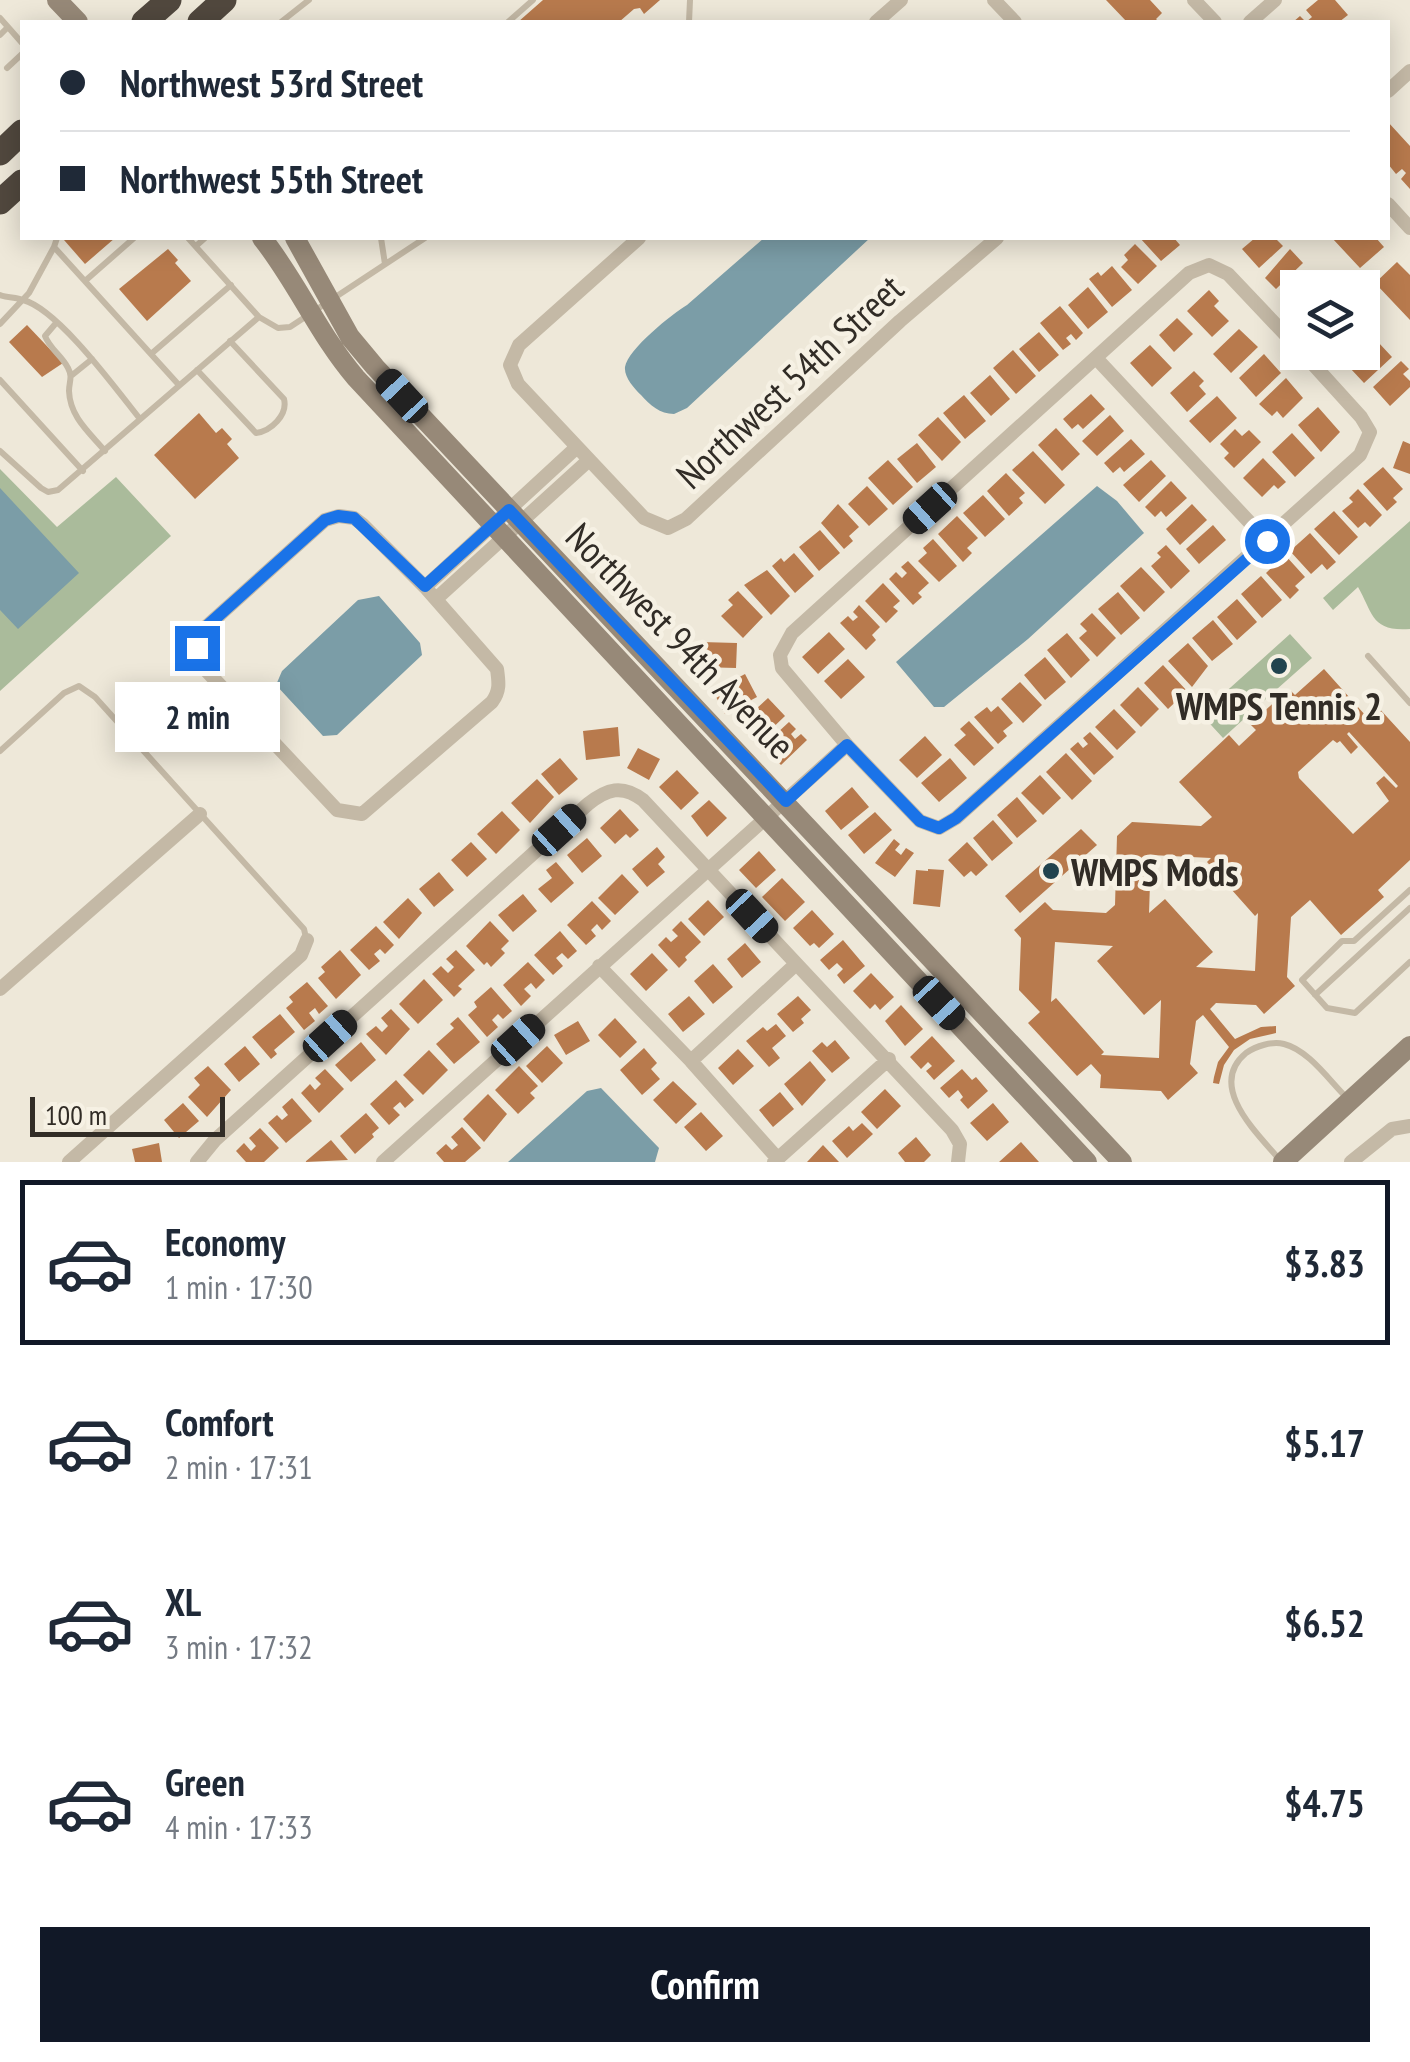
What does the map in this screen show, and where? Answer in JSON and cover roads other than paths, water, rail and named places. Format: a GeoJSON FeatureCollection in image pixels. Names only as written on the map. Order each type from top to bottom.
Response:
{"type":"FeatureCollection","features":[{"type":"Feature","properties":{"kind":"highway"},"geometry":{"type":"LineString","coordinates":[[146,20],[169,0]]}},
{"type":"Feature","properties":{"kind":"highway"},"geometry":{"type":"LineString","coordinates":[[202,20],[224,0]]}},
{"type":"Feature","properties":{"kind":"highway"},"geometry":{"type":"LineString","coordinates":[[0,153],[20,134]]}},
{"type":"Feature","properties":{"kind":"highway"},"geometry":{"type":"LineString","coordinates":[[0,202],[20,184]]}},
{"type":"Feature","properties":{"kind":"street"},"geometry":{"type":"LineString","coordinates":[[57,0],[76,20]]}},
{"type":"Feature","properties":{"kind":"street"},"geometry":{"type":"LineString","coordinates":[[878,20],[901,0]]}},
{"type":"Feature","properties":{"kind":"street"},"geometry":{"type":"LineString","coordinates":[[994,0],[1014,20]]}},
{"type":"Feature","properties":{"kind":"street"},"geometry":{"type":"LineString","coordinates":[[1194,0],[1213,20]]}},
{"type":"Feature","properties":{"kind":"street"},"geometry":{"type":"LineString","coordinates":[[1252,20],[1275,0]]}},
{"type":"Feature","properties":{"kind":"street"},"geometry":{"type":"LineString","coordinates":[[1390,89],[1410,71]]}},
{"type":"Feature","properties":{"kind":"street"},"geometry":{"type":"LineString","coordinates":[[1390,206],[1410,228]]}},
{"type":"Feature","properties":{"kind":"street","name":"Northwest 94th Avenue"},"geometry":{"type":"LineString","coordinates":[[264,240],[332,350],[786,801],[1122,1162]]}},
{"type":"Feature","properties":{"kind":"street","name":"Northwest 94th Avenue"},"geometry":{"type":"LineString","coordinates":[[295,240],[350,337],[507,524],[767,818],[1087,1162]]}},
{"type":"Feature","properties":{"kind":"street"},"geometry":{"type":"LineString","coordinates":[[425,586],[590,460],[518,384],[510,365],[520,344],[637,240]]}},
{"type":"Feature","properties":{"kind":"street","name":"Northwest 54th Street"},"geometry":{"type":"LineString","coordinates":[[590,460],[644,518],[668,528],[686,519],[900,321],[995,240]]}},
{"type":"Feature","properties":{"kind":"street"},"geometry":{"type":"LineString","coordinates":[[1280,329],[1228,274],[1209,265],[1188,273],[792,633],[780,655],[790,680],[920,821],[939,828],[956,818],[1360,455],[1370,432],[1361,416],[1318,370]]}},
{"type":"Feature","properties":{"kind":"street"},"geometry":{"type":"LineString","coordinates":[[1096,358],[1267,541]]}},
{"type":"Feature","properties":{"kind":"street"},"geometry":{"type":"LineString","coordinates":[[436,599],[577,447]]}},
{"type":"Feature","properties":{"kind":"street"},"geometry":{"type":"LineString","coordinates":[[338,516],[354,518],[362,524],[425,586],[497,670],[498,692],[492,702],[370,810],[349,814],[336,810],[202,666],[197,648],[207,626],[325,520],[338,516]]}},
{"type":"Feature","properties":{"kind":"street"},"geometry":{"type":"LineString","coordinates":[[384,1162],[847,745]]}},
{"type":"Feature","properties":{"kind":"street"},"geometry":{"type":"LineString","coordinates":[[198,1162],[215,1140],[588,804],[602,793],[619,788],[643,800],[889,1060],[952,1130],[960,1144],[960,1159]]}},
{"type":"Feature","properties":{"kind":"street"},"geometry":{"type":"LineString","coordinates":[[0,989],[200,814]]}},
{"type":"Feature","properties":{"kind":"street"},"geometry":{"type":"LineString","coordinates":[[70,1162],[301,955],[307,940]]}},
{"type":"Feature","properties":{"kind":"street"},"geometry":{"type":"LineString","coordinates":[[691,1061],[796,964]]}},
{"type":"Feature","properties":{"kind":"street"},"geometry":{"type":"LineString","coordinates":[[599,966],[691,1061],[776,1160],[889,1060]]}},
{"type":"Feature","properties":{"kind":"street"},"geometry":{"type":"LineString","coordinates":[[1282,1162],[1410,1046]]}},
{"type":"Feature","properties":{"kind":"street"},"geometry":{"type":"LineString","coordinates":[[1351,1162],[1392,1130],[1410,1126]]}},
{"type":"Feature","properties":{"kind":"lane"},"geometry":{"type":"LineString","coordinates":[[284,20],[309,0]]}},
{"type":"Feature","properties":{"kind":"lane"},"geometry":{"type":"LineString","coordinates":[[510,20],[532,0]]}},
{"type":"Feature","properties":{"kind":"lane"},"geometry":{"type":"LineString","coordinates":[[0,18],[20,41]]}},
{"type":"Feature","properties":{"kind":"lane"},"geometry":{"type":"LineString","coordinates":[[0,35],[8,27]]}},
{"type":"Feature","properties":{"kind":"lane"},"geometry":{"type":"LineString","coordinates":[[6,68],[20,56]]}},
{"type":"Feature","properties":{"kind":"lane"},"geometry":{"type":"LineString","coordinates":[[0,324],[24,300],[56,240]]}},
{"type":"Feature","properties":{"kind":"lane"},"geometry":{"type":"LineString","coordinates":[[85,281],[132,240]]}},
{"type":"Feature","properties":{"kind":"lane"},"geometry":{"type":"LineString","coordinates":[[190,240],[259,316],[278,328],[290,327],[422,240]]}},
{"type":"Feature","properties":{"kind":"lane"},"geometry":{"type":"LineString","coordinates":[[196,246],[204,240]]}},
{"type":"Feature","properties":{"kind":"lane"},"geometry":{"type":"LineString","coordinates":[[381,240],[385,264]]}},
{"type":"Feature","properties":{"kind":"lane"},"geometry":{"type":"LineString","coordinates":[[54,246],[178,384]]}},
{"type":"Feature","properties":{"kind":"lane"},"geometry":{"type":"LineString","coordinates":[[151,354],[231,285]]}},
{"type":"Feature","properties":{"kind":"lane"},"geometry":{"type":"LineString","coordinates":[[0,295],[24,300],[56,323],[92,359],[140,418]]}},
{"type":"Feature","properties":{"kind":"lane"},"geometry":{"type":"LineString","coordinates":[[0,451],[48,492],[67,486],[259,316]]}},
{"type":"Feature","properties":{"kind":"lane"},"geometry":{"type":"LineString","coordinates":[[56,323],[45,336],[67,364],[73,414],[106,450]]}},
{"type":"Feature","properties":{"kind":"lane"},"geometry":{"type":"LineString","coordinates":[[197,370],[256,433],[262,433],[284,415],[284,400],[230,341]]}},
{"type":"Feature","properties":{"kind":"lane"},"geometry":{"type":"LineString","coordinates":[[71,376],[92,359]]}},
{"type":"Feature","properties":{"kind":"lane"},"geometry":{"type":"LineString","coordinates":[[0,380],[83,471]]}},
{"type":"Feature","properties":{"kind":"lane"},"geometry":{"type":"LineString","coordinates":[[1368,656],[1410,703]]}},
{"type":"Feature","properties":{"kind":"lane"},"geometry":{"type":"LineString","coordinates":[[0,751],[64,693],[79,686],[95,696],[304,929],[307,940]]}},
{"type":"Feature","properties":{"kind":"lane"},"geometry":{"type":"LineString","coordinates":[[1410,890],[1354,941],[1342,941],[1302,980],[1327,1008],[1355,1013],[1410,962]]}},
{"type":"Feature","properties":{"kind":"lane"},"geometry":{"type":"LineString","coordinates":[[1315,994],[1410,908]]}},
{"type":"Feature","properties":{"kind":"lane"},"geometry":{"type":"LineString","coordinates":[[1282,1162],[1243,1116],[1232,1093],[1233,1074],[1247,1052],[1262,1045],[1283,1044],[1302,1054],[1350,1101]]}},
{"type":"Feature","properties":{"kind":"water"},"geometry":{"type":"Polygon","coordinates":[[[762,240],[868,240],[687,408],[674,414],[656,408],[638,392],[625,367],[652,333],[762,240]]]}},
{"type":"Feature","properties":{"kind":"water"},"geometry":{"type":"Polygon","coordinates":[[[1097,486],[1117,501],[1144,533],[1028,639],[944,707],[934,707],[896,662],[1097,486]]]}},
{"type":"Feature","properties":{"kind":"water"},"geometry":{"type":"Polygon","coordinates":[[[0,488],[79,573],[18,629],[0,610],[0,488]]]}},
{"type":"Feature","properties":{"kind":"water"},"geometry":{"type":"Polygon","coordinates":[[[379,596],[420,643],[422,655],[337,735],[323,736],[276,685],[282,671],[358,600],[379,596]]]}},
{"type":"Feature","properties":{"kind":"water"},"geometry":{"type":"Polygon","coordinates":[[[601,1088],[659,1148],[655,1162],[508,1162],[587,1091],[601,1088]]]}},
{"type":"Feature","properties":{"kind":"place","name":"WMPS Tennis 2"},"geometry":{"type":"Point","coordinates":[1279,666]}},
{"type":"Feature","properties":{"kind":"place","name":"WMPS Mods"},"geometry":{"type":"Point","coordinates":[1051,871]}}]}
